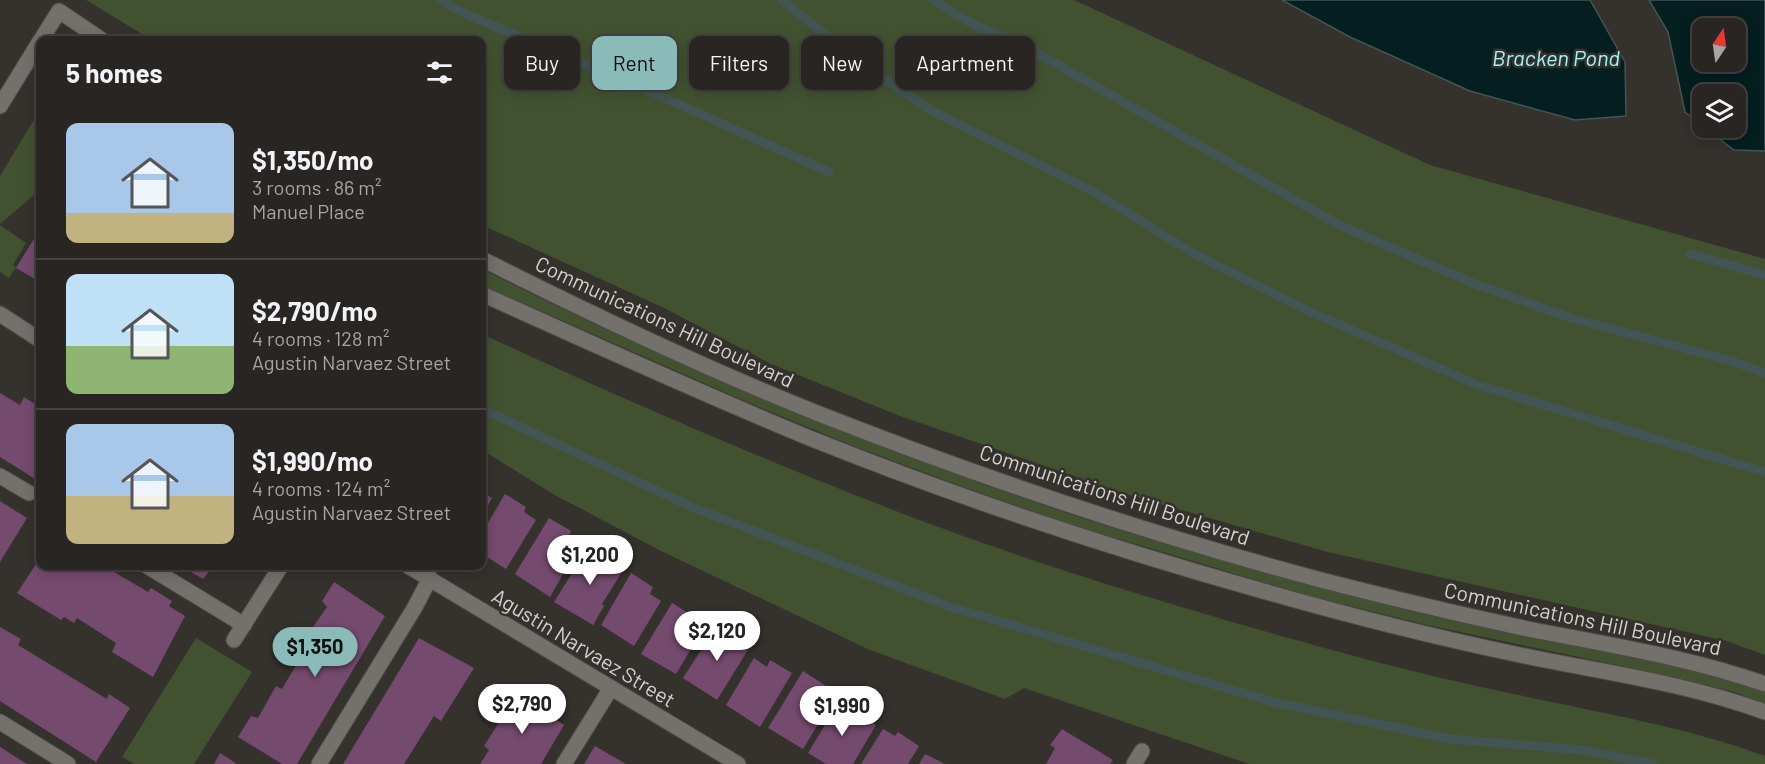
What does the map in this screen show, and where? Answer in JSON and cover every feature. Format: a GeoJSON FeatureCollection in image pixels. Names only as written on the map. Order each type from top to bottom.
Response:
{"type":"FeatureCollection","features":[{"type":"Feature","properties":{"kind":"street"},"geometry":{"type":"LineString","coordinates":[[44,36],[59,11],[96,36]]}},
{"type":"Feature","properties":{"kind":"street"},"geometry":{"type":"LineString","coordinates":[[0,106],[36,48]]}},
{"type":"Feature","properties":{"kind":"street","name":"Communications Hill Boulevard"},"geometry":{"type":"LineString","coordinates":[[486,261],[557,297],[779,397],[851,426],[1044,496],[1220,552],[1331,582],[1506,624],[1724,670],[1765,684]]}},
{"type":"Feature","properties":{"kind":"street"},"geometry":{"type":"LineString","coordinates":[[486,296],[708,395],[812,438],[977,501],[1115,547],[1333,611],[1520,655],[1691,690],[1765,712]]}},
{"type":"Feature","properties":{"kind":"street"},"geometry":{"type":"LineString","coordinates":[[0,314],[36,337]]}},
{"type":"Feature","properties":{"kind":"street"},"geometry":{"type":"LineString","coordinates":[[0,476],[29,493]]}},
{"type":"Feature","properties":{"kind":"street"},"geometry":{"type":"LineString","coordinates":[[154,570],[244,625]]}},
{"type":"Feature","properties":{"kind":"street"},"geometry":{"type":"LineString","coordinates":[[234,640],[278,570]]}},
{"type":"Feature","properties":{"kind":"street","name":"Agustin Narvaez Street"},"geometry":{"type":"LineString","coordinates":[[415,570],[738,764]]}},
{"type":"Feature","properties":{"kind":"street"},"geometry":{"type":"LineString","coordinates":[[319,764],[415,607],[430,578]]}},
{"type":"Feature","properties":{"kind":"street"},"geometry":{"type":"LineString","coordinates":[[564,764],[611,688]]}},
{"type":"Feature","properties":{"kind":"street"},"geometry":{"type":"LineString","coordinates":[[0,722],[68,764]]}},
{"type":"Feature","properties":{"kind":"green space"},"geometry":{"type":"Polygon","coordinates":[[[86,0],[1074,0],[1430,165],[1765,259],[1765,655],[1727,641],[1328,552],[1129,495],[900,416],[771,364],[664,308],[486,227],[486,36],[145,36],[86,0]]]}},
{"type":"Feature","properties":{"kind":"green space"},"geometry":{"type":"Polygon","coordinates":[[[36,117],[36,193],[0,224],[0,176],[36,117]]]}},
{"type":"Feature","properties":{"kind":"green space"},"geometry":{"type":"Polygon","coordinates":[[[0,225],[26,243],[13,265],[16,267],[9,278],[0,272],[0,225]]]}},
{"type":"Feature","properties":{"kind":"green space"},"geometry":{"type":"Polygon","coordinates":[[[486,271],[627,339],[776,404],[1002,491],[1152,540],[1399,608],[1720,678],[1765,692],[1765,704],[1738,693],[1674,677],[1427,625],[1310,596],[1079,527],[963,487],[848,444],[486,287],[486,271]]]}},
{"type":"Feature","properties":{"kind":"green space"},"geometry":{"type":"Polygon","coordinates":[[[486,336],[751,453],[859,497],[1008,552],[1152,598],[1354,656],[1441,678],[1707,737],[1765,756],[1765,764],[1249,764],[1024,688],[1005,699],[870,650],[661,551],[553,494],[486,452],[486,336]]]}},
{"type":"Feature","properties":{"kind":"green space"},"geometry":{"type":"Polygon","coordinates":[[[196,638],[252,672],[194,764],[134,764],[122,757],[196,638]]]}},
{"type":"Feature","properties":{"kind":"water","name":"Bracken Pond"},"geometry":{"type":"Polygon","coordinates":[[[1282,0],[1590,0],[1625,62],[1626,116],[1575,120],[1470,91],[1350,37],[1282,0]]]}},
{"type":"Feature","properties":{"kind":"water"},"geometry":{"type":"Polygon","coordinates":[[[1649,0],[1765,0],[1765,151],[1734,150],[1718,138],[1746,138],[1746,84],[1692,84],[1692,117],[1685,112],[1668,32],[1649,0]]]}},
{"type":"Feature","properties":{"kind":"building"},"geometry":{"type":"Polygon","coordinates":[[[36,236],[36,280],[16,268],[36,236]]]}},
{"type":"Feature","properties":{"kind":"building"},"geometry":{"type":"Polygon","coordinates":[[[0,393],[20,405],[24,397],[36,404],[36,480],[0,457],[0,393]]]}},
{"type":"Feature","properties":{"kind":"building"},"geometry":{"type":"Polygon","coordinates":[[[486,494],[492,498],[486,509],[486,494]]]}},
{"type":"Feature","properties":{"kind":"building"},"geometry":{"type":"Polygon","coordinates":[[[505,494],[526,507],[524,512],[536,520],[506,569],[486,556],[486,526],[505,494]]]}},
{"type":"Feature","properties":{"kind":"building"},"geometry":{"type":"Polygon","coordinates":[[[0,501],[27,518],[0,562],[0,501]]]}},
{"type":"Feature","properties":{"kind":"building"},"geometry":{"type":"Polygon","coordinates":[[[549,518],[571,531],[569,536],[580,544],[550,597],[515,574],[549,518]]]}},
{"type":"Feature","properties":{"kind":"building"},"geometry":{"type":"Polygon","coordinates":[[[592,546],[625,567],[602,604],[604,606],[593,625],[554,602],[592,546]]]}},
{"type":"Feature","properties":{"kind":"building"},"geometry":{"type":"Polygon","coordinates":[[[36,564],[36,570],[111,570],[148,592],[151,588],[172,601],[169,606],[185,616],[153,677],[112,652],[116,643],[77,618],[74,623],[64,617],[61,620],[17,593],[36,564]]]}},
{"type":"Feature","properties":{"kind":"building"},"geometry":{"type":"Polygon","coordinates":[[[188,570],[210,570],[203,579],[188,570]]]}},
{"type":"Feature","properties":{"kind":"building"},"geometry":{"type":"Polygon","coordinates":[[[631,573],[653,587],[650,594],[661,601],[634,646],[601,625],[631,573]]]}},
{"type":"Feature","properties":{"kind":"building"},"geometry":{"type":"Polygon","coordinates":[[[334,582],[385,616],[297,764],[282,764],[238,737],[251,716],[258,718],[276,686],[282,689],[310,642],[306,637],[327,607],[322,601],[334,582]]]}},
{"type":"Feature","properties":{"kind":"building"},"geometry":{"type":"Polygon","coordinates":[[[672,603],[706,624],[676,674],[641,654],[672,603]]]}},
{"type":"Feature","properties":{"kind":"building"},"geometry":{"type":"Polygon","coordinates":[[[718,624],[751,645],[717,700],[683,678],[718,624]]]}},
{"type":"Feature","properties":{"kind":"building"},"geometry":{"type":"Polygon","coordinates":[[[0,627],[21,639],[18,645],[107,699],[109,694],[130,708],[96,762],[0,701],[0,627]]]}},
{"type":"Feature","properties":{"kind":"building"},"geometry":{"type":"Polygon","coordinates":[[[419,638],[474,668],[441,721],[434,716],[404,764],[343,764],[419,638]]]}},
{"type":"Feature","properties":{"kind":"building"},"geometry":{"type":"Polygon","coordinates":[[[754,658],[767,667],[770,660],[792,673],[760,727],[726,705],[754,658]]]}},
{"type":"Feature","properties":{"kind":"building"},"geometry":{"type":"Polygon","coordinates":[[[803,671],[837,693],[803,749],[768,728],[803,671]]]}},
{"type":"Feature","properties":{"kind":"building"},"geometry":{"type":"Polygon","coordinates":[[[513,692],[564,725],[541,764],[480,764],[489,750],[484,746],[505,713],[501,709],[513,692]]]}},
{"type":"Feature","properties":{"kind":"building"},"geometry":{"type":"Polygon","coordinates":[[[839,702],[876,725],[853,764],[826,764],[808,753],[839,702]]]}},
{"type":"Feature","properties":{"kind":"building"},"geometry":{"type":"Polygon","coordinates":[[[883,729],[895,736],[898,732],[919,746],[908,764],[861,764],[883,729]]]}},
{"type":"Feature","properties":{"kind":"building"},"geometry":{"type":"Polygon","coordinates":[[[1062,729],[1113,760],[1110,764],[1046,764],[1055,748],[1050,745],[1062,729]]]}},
{"type":"Feature","properties":{"kind":"building"},"geometry":{"type":"Polygon","coordinates":[[[595,746],[626,764],[584,764],[595,746]]]}},
{"type":"Feature","properties":{"kind":"building"},"geometry":{"type":"Polygon","coordinates":[[[0,747],[27,764],[0,764],[0,747]]]}},
{"type":"Feature","properties":{"kind":"building"},"geometry":{"type":"Polygon","coordinates":[[[220,753],[237,764],[214,764],[220,753]]]}},
{"type":"Feature","properties":{"kind":"building"},"geometry":{"type":"Polygon","coordinates":[[[925,754],[945,764],[919,764],[925,754]]]}},
{"type":"Feature","properties":{"kind":"waterway"},"geometry":{"type":"LineString","coordinates":[[440,0],[466,14],[665,98],[829,172]]}},
{"type":"Feature","properties":{"kind":"waterway"},"geometry":{"type":"LineString","coordinates":[[782,0],[857,60],[930,110],[1094,192],[1191,252],[1313,313],[1478,385],[1765,472]]}},
{"type":"Feature","properties":{"kind":"waterway"},"geometry":{"type":"LineString","coordinates":[[933,0],[971,23],[1025,46],[1341,226],[1475,284],[1571,318],[1732,361],[1765,373]]}},
{"type":"Feature","properties":{"kind":"waterway"},"geometry":{"type":"LineString","coordinates":[[1690,254],[1765,275]]}},
{"type":"Feature","properties":{"kind":"waterway"},"geometry":{"type":"LineString","coordinates":[[486,411],[692,507],[951,607],[1273,702],[1450,739],[1582,750],[1653,764]]}}]}
